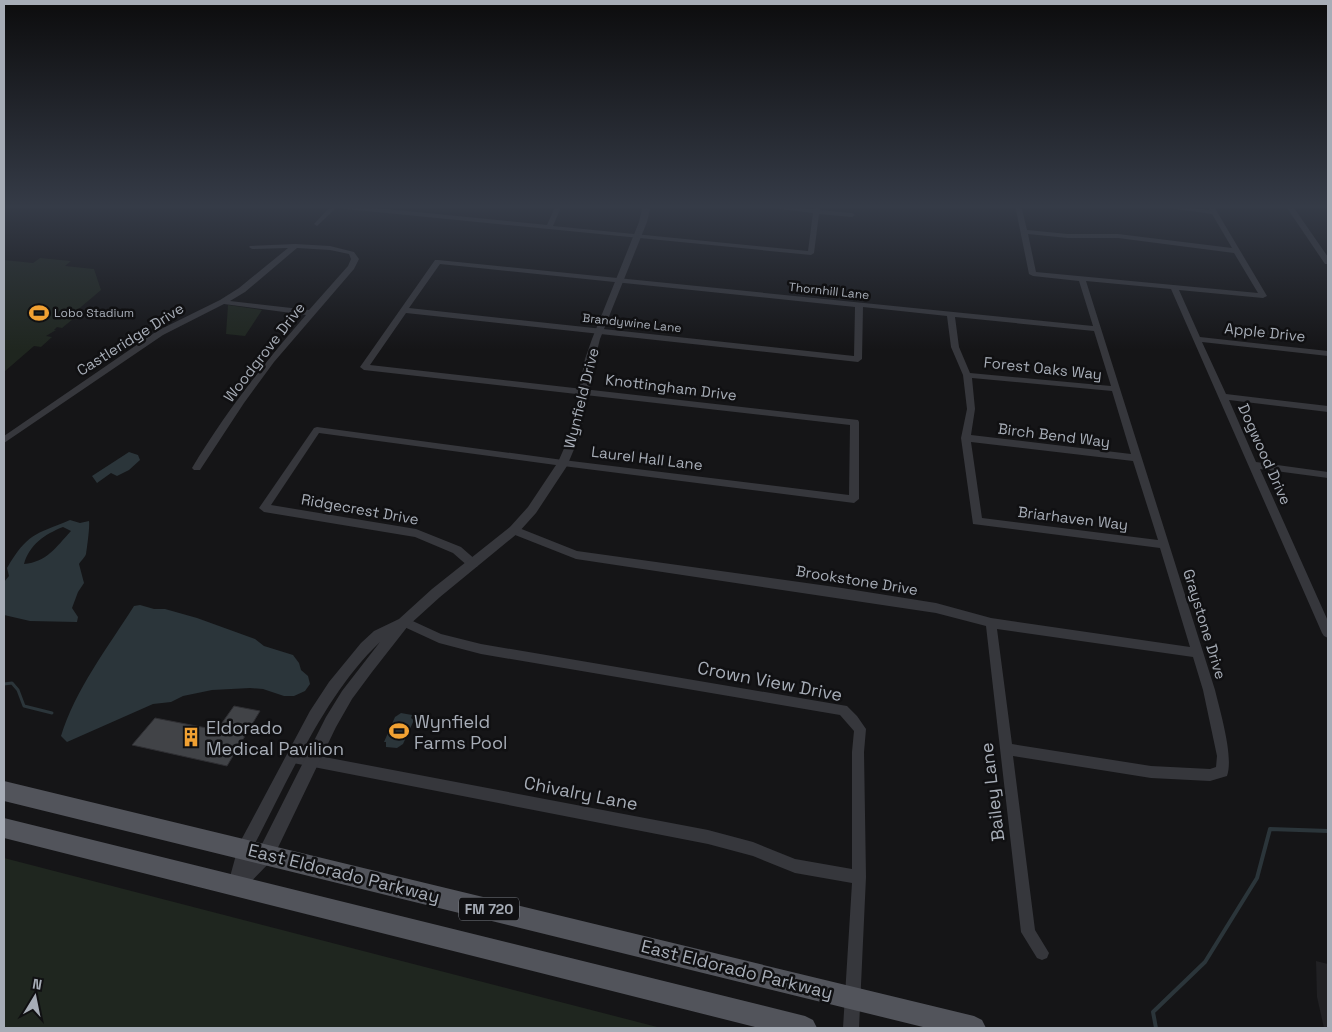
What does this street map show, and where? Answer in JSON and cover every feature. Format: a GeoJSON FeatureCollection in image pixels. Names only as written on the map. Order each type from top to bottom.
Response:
{"type":"FeatureCollection","features":[{"type":"Feature","properties":{"kind":"main road","name":"East Eldorado Parkway"},"geometry":{"type":"LineString","coordinates":[[4,792],[266,854],[974,1028]]}},
{"type":"Feature","properties":{"kind":"main road","name":"FM 720"},"geometry":{"type":"LineString","coordinates":[[4,828],[805,1028]]}},
{"type":"Feature","properties":{"kind":"street","name":"Castleridge Drive"},"geometry":{"type":"LineString","coordinates":[[4,440],[152,338],[181,321],[223,302],[242,290],[286,253]]}},
{"type":"Feature","properties":{"kind":"street","name":"Woodgrove Drive"},"geometry":{"type":"LineString","coordinates":[[197,468],[253,384],[351,267],[355,257],[349,253]]}},
{"type":"Feature","properties":{"kind":"street","name":"Wynfield Drive"},"geometry":{"type":"LineString","coordinates":[[236,885],[266,854],[347,695],[404,622],[436,593],[514,530],[532,510],[564,463],[575,436],[590,359],[631,253]]}},
{"type":"Feature","properties":{"kind":"street"},"geometry":{"type":"LineString","coordinates":[[1029,253],[1034,274],[1263,296],[1238,253]]}},
{"type":"Feature","properties":{"kind":"street","name":"Thornhill Lane"},"geometry":{"type":"LineString","coordinates":[[404,310],[438,262],[1098,329]]}},
{"type":"Feature","properties":{"kind":"street","name":"Graystone Drive"},"geometry":{"type":"LineString","coordinates":[[1006,749],[1150,772],[1210,775],[1222,771],[1223,756],[1209,690],[1082,279]]}},
{"type":"Feature","properties":{"kind":"street","name":"Dogwood Drive"},"geometry":{"type":"LineString","coordinates":[[1174,288],[1328,633]]}},
{"type":"Feature","properties":{"kind":"street"},"geometry":{"type":"LineString","coordinates":[[223,302],[311,313]]}},
{"type":"Feature","properties":{"kind":"street","name":"Brandywine Lane"},"geometry":{"type":"LineString","coordinates":[[404,310],[858,359],[859,305]]}},
{"type":"Feature","properties":{"kind":"street","name":"Knottingham Drive"},"geometry":{"type":"LineString","coordinates":[[404,310],[364,367],[584,390],[856,422],[854,498]]}},
{"type":"Feature","properties":{"kind":"street"},"geometry":{"type":"LineString","coordinates":[[951,314],[955,347],[966,374],[971,409],[966,438]]}},
{"type":"Feature","properties":{"kind":"street","name":"Apple Drive"},"geometry":{"type":"LineString","coordinates":[[1198,339],[1328,353]]}},
{"type":"Feature","properties":{"kind":"street","name":"Forest Oaks Way"},"geometry":{"type":"LineString","coordinates":[[966,374],[1117,389]]}},
{"type":"Feature","properties":{"kind":"street"},"geometry":{"type":"LineString","coordinates":[[1224,397],[1328,409]]}},
{"type":"Feature","properties":{"kind":"street","name":"Laurel Hall Lane"},"geometry":{"type":"LineString","coordinates":[[264,508],[317,430],[564,463],[854,498]]}},
{"type":"Feature","properties":{"kind":"street","name":"Birch Bend Way"},"geometry":{"type":"LineString","coordinates":[[966,438],[1138,458]]}},
{"type":"Feature","properties":{"kind":"street","name":"Briarhaven Way"},"geometry":{"type":"LineString","coordinates":[[966,438],[977,521],[1165,545]]}},
{"type":"Feature","properties":{"kind":"street"},"geometry":{"type":"LineString","coordinates":[[1254,465],[1328,475]]}},
{"type":"Feature","properties":{"kind":"street","name":"Ridgecrest Drive"},"geometry":{"type":"LineString","coordinates":[[264,508],[416,533],[457,550],[473,564]]}},
{"type":"Feature","properties":{"kind":"street","name":"Brookstone Drive"},"geometry":{"type":"LineString","coordinates":[[514,530],[576,555],[634,562],[936,608],[991,623],[1198,653]]}},
{"type":"Feature","properties":{"kind":"street","name":"Wynfield Drive"},"geometry":{"type":"LineString","coordinates":[[236,885],[244,849],[315,716],[339,680],[379,635],[404,622]]}},
{"type":"Feature","properties":{"kind":"street","name":"Crown View Drive"},"geometry":{"type":"LineString","coordinates":[[404,622],[439,638],[481,649],[843,710],[854,720],[860,729],[858,877],[852,1028]]}},
{"type":"Feature","properties":{"kind":"street","name":"Bailey Lane"},"geometry":{"type":"LineString","coordinates":[[991,623],[1028,932],[1042,953]]}},
{"type":"Feature","properties":{"kind":"street","name":"Chivalry Lane"},"geometry":{"type":"LineString","coordinates":[[293,757],[708,837],[753,849],[795,866],[858,877]]}},
{"type":"Feature","properties":{"kind":"shaded area","name":"Lobo Stadium"},"geometry":{"type":"Polygon","coordinates":[[[40,258],[71,261],[65,266],[94,269],[101,290],[68,318],[73,319],[62,328],[57,327],[54,330],[56,330],[46,336],[52,337],[41,347],[34,346],[4,372],[4,260],[33,263],[40,258]]]}},
{"type":"Feature","properties":{"kind":"shaded area"},"geometry":{"type":"Polygon","coordinates":[[[228,305],[262,310],[245,336],[226,334],[228,305]]]}},
{"type":"Feature","properties":{"kind":"shaded area"},"geometry":{"type":"Polygon","coordinates":[[[129,452],[138,455],[140,460],[129,470],[117,476],[111,473],[97,483],[92,476],[129,452]]]}},
{"type":"Feature","properties":{"kind":"shaded area"},"geometry":{"type":"Polygon","coordinates":[[[70,520],[80,523],[89,521],[86,554],[79,564],[84,583],[78,592],[72,608],[78,617],[77,622],[30,621],[4,615],[4,582],[9,576],[7,568],[14,557],[33,536],[70,520]],[[63,527],[44,537],[30,551],[24,564],[32,563],[45,557],[71,531],[63,527]]]}},
{"type":"Feature","properties":{"kind":"shaded area"},"geometry":{"type":"Polygon","coordinates":[[[140,605],[154,609],[165,609],[197,618],[255,639],[264,646],[293,655],[299,663],[301,670],[308,676],[310,684],[305,691],[294,696],[284,696],[263,689],[250,688],[212,690],[183,696],[171,702],[153,704],[67,742],[61,736],[83,685],[134,606],[140,605]]]}},
{"type":"Feature","properties":{"kind":"shaded area","name":"Wynfield Farms Pool"},"geometry":{"type":"Polygon","coordinates":[[[401,713],[412,715],[411,718],[414,720],[403,744],[397,748],[386,747],[386,742],[384,742],[395,717],[401,713]]]}},
{"type":"Feature","properties":{"kind":"shaded area"},"geometry":{"type":"Polygon","coordinates":[[[4,858],[661,1028],[4,1028],[4,858]]]}},
{"type":"Feature","properties":{"kind":"shaded area"},"geometry":{"type":"Polygon","coordinates":[[[1316,961],[1328,964],[1328,1028],[1324,1028],[1317,997],[1316,961]]]}},
{"type":"Feature","properties":{"kind":"building","name":"Eldorado Medical Pavilion"},"geometry":{"type":"Polygon","coordinates":[[[234,706],[260,711],[227,766],[132,745],[155,718],[217,730],[234,706]]]}},
{"type":"Feature","properties":{"kind":"waterway"},"geometry":{"type":"LineString","coordinates":[[4,684],[12,683],[18,690],[24,706],[52,713]]}},
{"type":"Feature","properties":{"kind":"waterway"},"geometry":{"type":"LineString","coordinates":[[1156,1028],[1153,1012],[1205,962],[1257,878],[1270,829],[1328,831]]}},
{"type":"Feature","properties":{"kind":"place","name":"Lobo Stadium"},"geometry":{"type":"Point","coordinates":[39,313]}},
{"type":"Feature","properties":{"kind":"place","name":"Wynfield Farms Pool"},"geometry":{"type":"Point","coordinates":[399,731]}},
{"type":"Feature","properties":{"kind":"place","name":"Eldorado Medical Pavilion"},"geometry":{"type":"Point","coordinates":[191,737]}}]}
